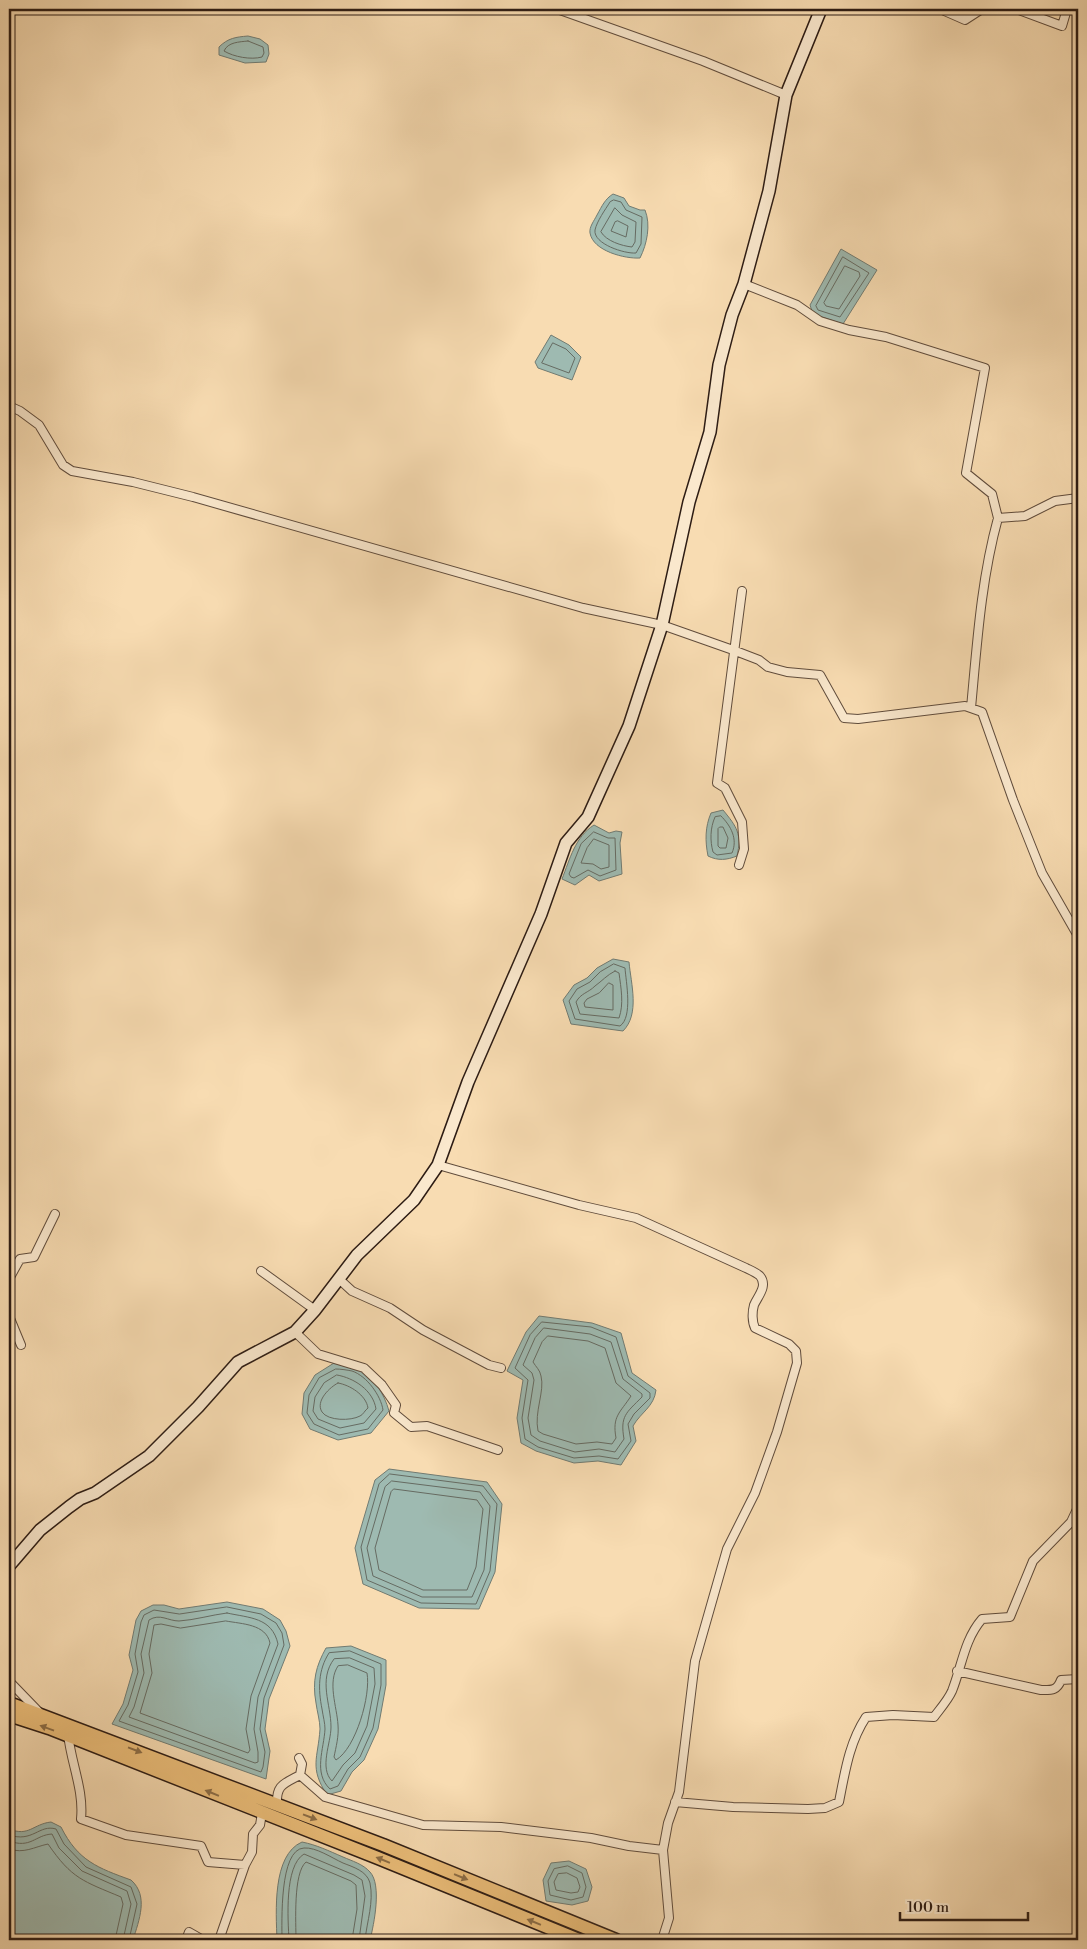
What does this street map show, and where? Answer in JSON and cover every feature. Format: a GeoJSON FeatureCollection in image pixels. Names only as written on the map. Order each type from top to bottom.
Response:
{"type":"FeatureCollection","features":[{"type":"Feature","properties":{"kind":"main road"},"geometry":{"type":"LineString","coordinates":[[9,1566],[40,1530],[69,1507],[80,1499],[95,1493],[149,1456],[198,1407],[238,1362],[295,1332],[315,1310],[357,1255],[414,1200],[438,1165],[468,1082],[541,914],[566,843],[588,817],[629,726],[662,625],[689,502],[710,432],[720,365],[732,315],[744,284],[769,191],[786,95],[821,9]]}},
{"type":"Feature","properties":{"kind":"main road"},"geometry":{"type":"LineString","coordinates":[[9,1703],[41,1714],[68,1730],[262,1813],[579,1940]]}},
{"type":"Feature","properties":{"kind":"main road"},"geometry":{"type":"LineString","coordinates":[[9,1715],[68,1730],[277,1805],[616,1940]]}},
{"type":"Feature","properties":{"kind":"street"},"geometry":{"type":"LineString","coordinates":[[557,9],[703,61],[786,95]]}},
{"type":"Feature","properties":{"kind":"street"},"geometry":{"type":"LineString","coordinates":[[940,9],[965,20],[982,9]]}},
{"type":"Feature","properties":{"kind":"street"},"geometry":{"type":"LineString","coordinates":[[1016,9],[1062,26],[1067,9]]}},
{"type":"Feature","properties":{"kind":"street"},"geometry":{"type":"LineString","coordinates":[[744,284],[797,305],[820,321],[850,330],[886,337],[985,368],[966,473],[992,494],[998,518],[980,601],[971,708]]}},
{"type":"Feature","properties":{"kind":"street"},"geometry":{"type":"LineString","coordinates":[[9,406],[20,411],[39,425],[63,465],[72,472],[133,482],[193,497],[574,606],[662,625],[759,660],[768,667],[786,672],[820,675],[844,718],[858,719],[965,706],[982,712],[1042,873],[1078,936]]}},
{"type":"Feature","properties":{"kind":"street"},"geometry":{"type":"LineString","coordinates":[[998,518],[1025,516],[1055,501],[1078,498]]}},
{"type":"Feature","properties":{"kind":"street"},"geometry":{"type":"LineString","coordinates":[[739,865],[744,850],[742,822],[725,788],[717,783],[742,591]]}},
{"type":"Feature","properties":{"kind":"street"},"geometry":{"type":"LineString","coordinates":[[438,1165],[579,1205],[636,1218],[746,1268],[759,1276],[763,1282],[761,1295],[754,1306],[753,1323],[755,1328],[789,1344],[796,1351],[797,1364],[777,1432],[755,1493],[727,1549],[694,1661],[679,1792],[668,1823],[662,1850],[669,1918],[662,1940]]}},
{"type":"Feature","properties":{"kind":"street"},"geometry":{"type":"LineString","coordinates":[[9,1279],[20,1259],[34,1257],[55,1214]]}},
{"type":"Feature","properties":{"kind":"street"},"geometry":{"type":"LineString","coordinates":[[261,1271],[315,1310]]}},
{"type":"Feature","properties":{"kind":"street"},"geometry":{"type":"LineString","coordinates":[[338,1279],[352,1290],[390,1308],[423,1330],[489,1366],[501,1368]]}},
{"type":"Feature","properties":{"kind":"street"},"geometry":{"type":"LineString","coordinates":[[9,1316],[21,1345]]}},
{"type":"Feature","properties":{"kind":"street"},"geometry":{"type":"LineString","coordinates":[[295,1332],[318,1354],[364,1368],[382,1386],[396,1405],[394,1413],[410,1427],[427,1426],[498,1450]]}},
{"type":"Feature","properties":{"kind":"street"},"geometry":{"type":"LineString","coordinates":[[675,1802],[733,1807],[825,1808],[839,1802],[850,1748],[858,1729],[866,1717],[892,1715],[934,1717],[951,1692],[974,1628],[982,1619],[1010,1617],[1033,1561],[1071,1522],[1078,1507]]}},
{"type":"Feature","properties":{"kind":"street"},"geometry":{"type":"LineString","coordinates":[[957,1671],[1041,1690],[1053,1690],[1059,1685],[1061,1680],[1078,1680]]}},
{"type":"Feature","properties":{"kind":"street"},"geometry":{"type":"LineString","coordinates":[[9,1681],[41,1714]]}},
{"type":"Feature","properties":{"kind":"street"},"geometry":{"type":"LineString","coordinates":[[68,1730],[80,1790],[81,1819],[126,1835],[202,1846],[208,1862],[244,1865]]}},
{"type":"Feature","properties":{"kind":"street"},"geometry":{"type":"LineString","coordinates":[[299,1758],[302,1764],[300,1775]]}},
{"type":"Feature","properties":{"kind":"street"},"geometry":{"type":"LineString","coordinates":[[300,1775],[325,1797],[423,1825],[510,1828],[662,1850]]}},
{"type":"Feature","properties":{"kind":"street"},"geometry":{"type":"LineString","coordinates":[[277,1805],[277,1793],[284,1783],[300,1775]]}},
{"type":"Feature","properties":{"kind":"street"},"geometry":{"type":"LineString","coordinates":[[219,1940],[244,1865],[252,1852],[253,1834],[260,1825],[262,1813]]}},
{"type":"Feature","properties":{"kind":"street"},"geometry":{"type":"LineString","coordinates":[[186,1940],[188,1932],[203,1940]]}},
{"type":"Feature","properties":{"kind":"water"},"geometry":{"type":"Polygon","coordinates":[[[248,36],[260,39],[268,45],[269,54],[266,62],[245,63],[219,55],[219,47],[229,40],[248,36]]]}},
{"type":"Feature","properties":{"kind":"water"},"geometry":{"type":"Polygon","coordinates":[[[613,194],[624,198],[629,206],[645,210],[648,222],[647,234],[645,247],[640,258],[610,253],[597,245],[592,239],[590,231],[592,224],[604,203],[613,194]]]}},
{"type":"Feature","properties":{"kind":"water"},"geometry":{"type":"Polygon","coordinates":[[[841,249],[877,270],[843,324],[813,314],[810,305],[841,249]]]}},
{"type":"Feature","properties":{"kind":"water"},"geometry":{"type":"Polygon","coordinates":[[[551,335],[569,345],[581,357],[572,380],[538,368],[535,362],[551,335]]]}},
{"type":"Feature","properties":{"kind":"water"},"geometry":{"type":"Polygon","coordinates":[[[723,810],[737,831],[739,842],[737,856],[726,859],[712,858],[708,856],[706,845],[708,824],[711,813],[723,810]]]}},
{"type":"Feature","properties":{"kind":"water"},"geometry":{"type":"Polygon","coordinates":[[[594,825],[609,833],[622,832],[620,843],[622,874],[599,881],[589,875],[575,885],[562,879],[578,842],[587,830],[594,825]]]}},
{"type":"Feature","properties":{"kind":"water"},"geometry":{"type":"Polygon","coordinates":[[[613,959],[629,962],[633,1007],[628,1024],[623,1031],[571,1024],[563,1000],[574,985],[613,959]]]}},
{"type":"Feature","properties":{"kind":"water"},"geometry":{"type":"Polygon","coordinates":[[[539,1316],[592,1323],[621,1333],[632,1373],[656,1390],[653,1401],[633,1426],[636,1441],[621,1465],[598,1461],[574,1463],[536,1451],[521,1443],[517,1418],[523,1380],[507,1371],[526,1332],[539,1316]]]}},
{"type":"Feature","properties":{"kind":"water"},"geometry":{"type":"Polygon","coordinates":[[[334,1363],[357,1368],[373,1381],[381,1392],[389,1411],[371,1433],[338,1440],[310,1429],[302,1414],[304,1393],[315,1375],[334,1363]]]}},
{"type":"Feature","properties":{"kind":"water"},"geometry":{"type":"Polygon","coordinates":[[[389,1469],[487,1482],[502,1504],[495,1572],[479,1609],[419,1608],[363,1584],[355,1548],[375,1480],[389,1469]]]}},
{"type":"Feature","properties":{"kind":"water"},"geometry":{"type":"Polygon","coordinates":[[[227,1602],[263,1609],[280,1620],[286,1631],[290,1646],[269,1699],[265,1729],[270,1751],[266,1779],[112,1724],[123,1704],[133,1670],[129,1655],[136,1620],[141,1611],[153,1605],[164,1605],[179,1609],[227,1602]]]}},
{"type":"Feature","properties":{"kind":"water"},"geometry":{"type":"Polygon","coordinates":[[[351,1646],[386,1660],[386,1685],[378,1729],[364,1760],[352,1772],[341,1791],[327,1795],[316,1770],[320,1723],[314,1688],[316,1674],[326,1648],[351,1646]]]}},
{"type":"Feature","properties":{"kind":"water"},"geometry":{"type":"Polygon","coordinates":[[[51,1822],[61,1827],[74,1848],[82,1856],[99,1867],[131,1880],[136,1886],[140,1893],[141,1908],[133,1940],[9,1940],[9,1829],[21,1832],[51,1822]]]}},
{"type":"Feature","properties":{"kind":"water"},"geometry":{"type":"Polygon","coordinates":[[[302,1842],[318,1846],[354,1861],[370,1872],[374,1878],[376,1895],[375,1915],[370,1940],[277,1940],[276,1915],[281,1871],[285,1859],[292,1849],[302,1842]]]}},
{"type":"Feature","properties":{"kind":"water"},"geometry":{"type":"Polygon","coordinates":[[[569,1861],[586,1869],[592,1887],[588,1901],[572,1905],[546,1901],[543,1880],[551,1863],[569,1861]]]}}]}
